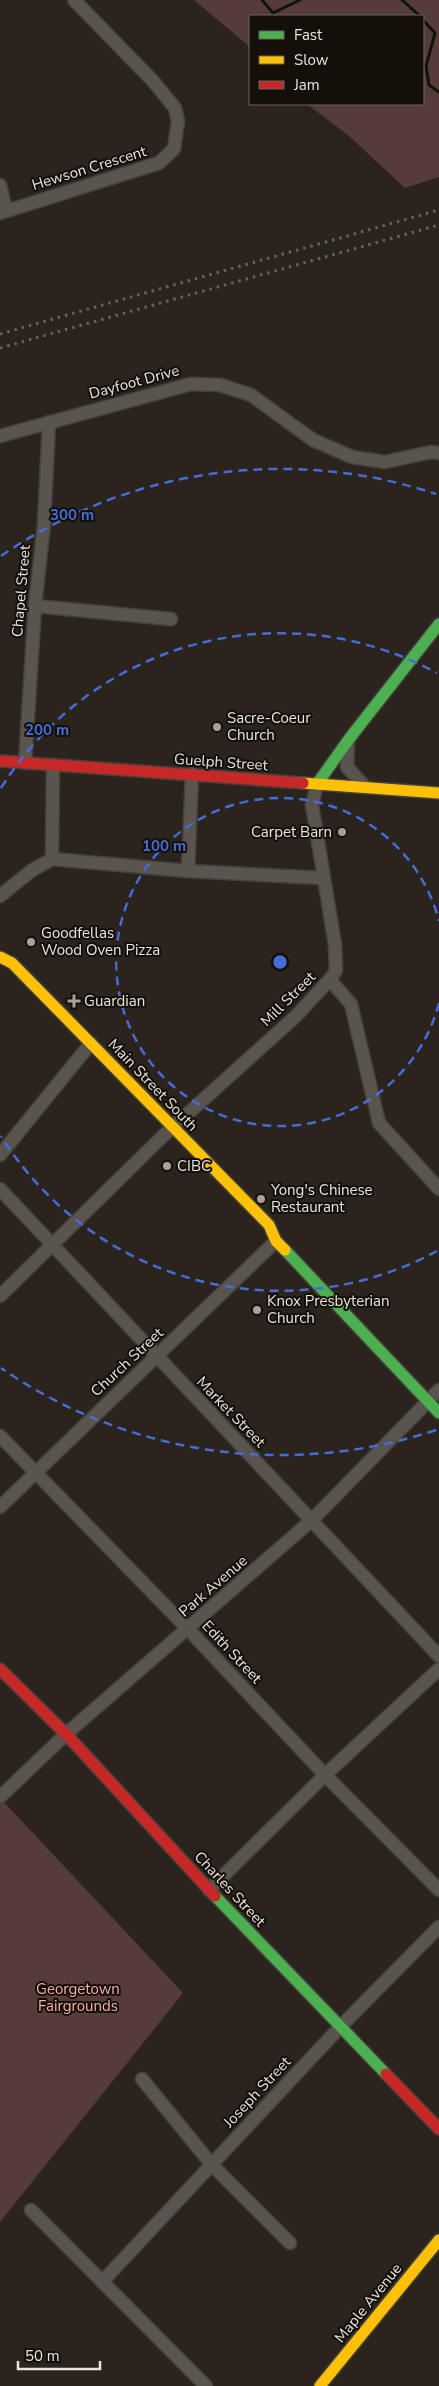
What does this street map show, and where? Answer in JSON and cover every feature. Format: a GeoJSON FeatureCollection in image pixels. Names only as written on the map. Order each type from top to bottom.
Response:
{"type":"FeatureCollection","features":[{"type":"Feature","properties":{"kind":"main road","name":"Mill Street"},"geometry":{"type":"LineString","coordinates":[[316,784],[348,739],[439,624]]}},
{"type":"Feature","properties":{"kind":"main road","name":"Guelph Street"},"geometry":{"type":"LineString","coordinates":[[0,761],[439,793]]}},
{"type":"Feature","properties":{"kind":"main road","name":"Main Street South"},"geometry":{"type":"LineString","coordinates":[[0,957],[12,963],[169,1136],[269,1225],[276,1241],[439,1413]]}},
{"type":"Feature","properties":{"kind":"main road","name":"Main Street South"},"geometry":{"type":"LineString","coordinates":[[35,1003],[87,1047],[108,1078]]}},
{"type":"Feature","properties":{"kind":"main road","name":"Main Street South"},"geometry":{"type":"LineString","coordinates":[[152,1125],[169,1136]]}},
{"type":"Feature","properties":{"kind":"main road","name":"Main Street South"},"geometry":{"type":"LineString","coordinates":[[260,1234],[276,1241]]}},
{"type":"Feature","properties":{"kind":"main road","name":"Charles Street"},"geometry":{"type":"LineString","coordinates":[[0,1670],[66,1734],[209,1890],[439,2129]]}},
{"type":"Feature","properties":{"kind":"main road","name":"Maple Avenue"},"geometry":{"type":"LineString","coordinates":[[320,2386],[439,2240]]}},
{"type":"Feature","properties":{"kind":"street","name":"Hewson Crescent"},"geometry":{"type":"LineString","coordinates":[[3,212],[159,164],[174,149],[178,121],[174,108],[154,81],[74,0]]}},
{"type":"Feature","properties":{"kind":"street"},"geometry":{"type":"LineString","coordinates":[[0,185],[3,212]]}},
{"type":"Feature","properties":{"kind":"street","name":"Dayfoot Drive"},"geometry":{"type":"LineString","coordinates":[[0,436],[191,384],[220,385],[252,395],[313,440],[352,457],[385,462],[431,452],[439,453]]}},
{"type":"Feature","properties":{"kind":"street","name":"Chapel Street"},"geometry":{"type":"LineString","coordinates":[[25,762],[35,606],[44,524],[49,422]]}},
{"type":"Feature","properties":{"kind":"street"},"geometry":{"type":"LineString","coordinates":[[35,606],[171,619]]}},
{"type":"Feature","properties":{"kind":"street"},"geometry":{"type":"LineString","coordinates":[[348,739],[347,767],[365,787]]}},
{"type":"Feature","properties":{"kind":"street"},"geometry":{"type":"LineString","coordinates":[[52,859],[53,765]]}},
{"type":"Feature","properties":{"kind":"street"},"geometry":{"type":"LineString","coordinates":[[188,871],[192,774]]}},
{"type":"Feature","properties":{"kind":"street","name":"Mill Street"},"geometry":{"type":"LineString","coordinates":[[0,1296],[260,1050],[330,980],[336,970],[335,945],[312,804],[316,784]]}},
{"type":"Feature","properties":{"kind":"street"},"geometry":{"type":"LineString","coordinates":[[0,896],[31,871],[52,859],[188,871],[323,878]]}},
{"type":"Feature","properties":{"kind":"street"},"geometry":{"type":"LineString","coordinates":[[330,980],[351,1004],[379,1123],[439,1189]]}},
{"type":"Feature","properties":{"kind":"street"},"geometry":{"type":"LineString","coordinates":[[0,1155],[87,1047]]}},
{"type":"Feature","properties":{"kind":"street","name":"Market Street"},"geometry":{"type":"LineString","coordinates":[[0,1189],[156,1358],[312,1520],[439,1656]]}},
{"type":"Feature","properties":{"kind":"street","name":"Church Street"},"geometry":{"type":"LineString","coordinates":[[0,1507],[34,1472],[156,1358],[276,1241]]}},
{"type":"Feature","properties":{"kind":"street","name":"Park Avenue"},"geometry":{"type":"LineString","coordinates":[[0,1797],[66,1734],[312,1520],[439,1390]]}},
{"type":"Feature","properties":{"kind":"street","name":"Edith Street"},"geometry":{"type":"LineString","coordinates":[[0,1436],[188,1629],[325,1775],[439,1890]]}},
{"type":"Feature","properties":{"kind":"street"},"geometry":{"type":"LineString","coordinates":[[209,1890],[325,1775],[439,1669]]}},
{"type":"Feature","properties":{"kind":"street","name":"Joseph Street"},"geometry":{"type":"LineString","coordinates":[[102,2282],[341,2026],[439,1927]]}},
{"type":"Feature","properties":{"kind":"street"},"geometry":{"type":"LineString","coordinates":[[142,2079],[212,2165],[290,2243]]}},
{"type":"Feature","properties":{"kind":"street"},"geometry":{"type":"LineString","coordinates":[[31,2210],[206,2386]]}},
{"type":"Feature","properties":{"kind":"green space"},"geometry":{"type":"Polygon","coordinates":[[[194,0],[439,0],[439,177],[405,188],[349,136],[308,105],[424,105],[424,15],[249,15],[249,46],[194,0]]]}},
{"type":"Feature","properties":{"kind":"green space","name":"Georgetown Fairgrounds"},"geometry":{"type":"Polygon","coordinates":[[[2,1800],[183,1993],[0,2222],[0,1802],[2,1800]]]}},
{"type":"Feature","properties":{"kind":"waterway"},"geometry":{"type":"LineString","coordinates":[[262,0],[273,13],[300,0]]}},
{"type":"Feature","properties":{"kind":"waterway"},"geometry":{"type":"LineString","coordinates":[[402,0],[419,15]]}},
{"type":"Feature","properties":{"kind":"waterway"},"geometry":{"type":"LineString","coordinates":[[424,21],[435,33],[426,66],[429,85],[439,92]]}},
{"type":"Feature","properties":{"kind":"railway"},"geometry":{"type":"LineString","coordinates":[[0,334],[439,210]]}},
{"type":"Feature","properties":{"kind":"railway"},"geometry":{"type":"LineString","coordinates":[[0,348],[439,225]]}},
{"type":"Feature","properties":{"kind":"traffic: fast"},"geometry":{"type":"LineString","coordinates":[[317,784],[349,739],[439,624]]}},
{"type":"Feature","properties":{"kind":"traffic: fast"},"geometry":{"type":"LineString","coordinates":[[285,1250],[439,1413]]}},
{"type":"Feature","properties":{"kind":"traffic: fast"},"geometry":{"type":"LineString","coordinates":[[215,1896],[386,2074]]}},
{"type":"Feature","properties":{"kind":"traffic: slow"},"geometry":{"type":"LineString","coordinates":[[303,783],[439,793]]}},
{"type":"Feature","properties":{"kind":"traffic: slow"},"geometry":{"type":"LineString","coordinates":[[0,957],[12,963],[269,1225],[276,1241],[285,1250]]}},
{"type":"Feature","properties":{"kind":"traffic: slow"},"geometry":{"type":"LineString","coordinates":[[320,2386],[439,2240]]}},
{"type":"Feature","properties":{"kind":"traffic: jam"},"geometry":{"type":"LineString","coordinates":[[0,761],[303,783]]}},
{"type":"Feature","properties":{"kind":"traffic: jam"},"geometry":{"type":"LineString","coordinates":[[0,1669],[66,1734],[215,1896]]}},
{"type":"Feature","properties":{"kind":"traffic: jam"},"geometry":{"type":"LineString","coordinates":[[386,2074],[439,2129]]}},
{"type":"Feature","properties":{"kind":"place","name":"Sacre-Coeur Church"},"geometry":{"type":"Point","coordinates":[217,727]}},
{"type":"Feature","properties":{"kind":"place","name":"Carpet Barn"},"geometry":{"type":"Point","coordinates":[342,832]}},
{"type":"Feature","properties":{"kind":"place","name":"Goodfellas Wood Oven Pizza"},"geometry":{"type":"Point","coordinates":[31,942]}},
{"type":"Feature","properties":{"kind":"place","name":"Guardian"},"geometry":{"type":"Point","coordinates":[74,1001]}},
{"type":"Feature","properties":{"kind":"place","name":"CIBC"},"geometry":{"type":"Point","coordinates":[167,1166]}},
{"type":"Feature","properties":{"kind":"place","name":"Yong's Chinese Restaurant"},"geometry":{"type":"Point","coordinates":[261,1199]}},
{"type":"Feature","properties":{"kind":"place","name":"Knox Presbyterian Church"},"geometry":{"type":"Point","coordinates":[257,1310]}}]}
